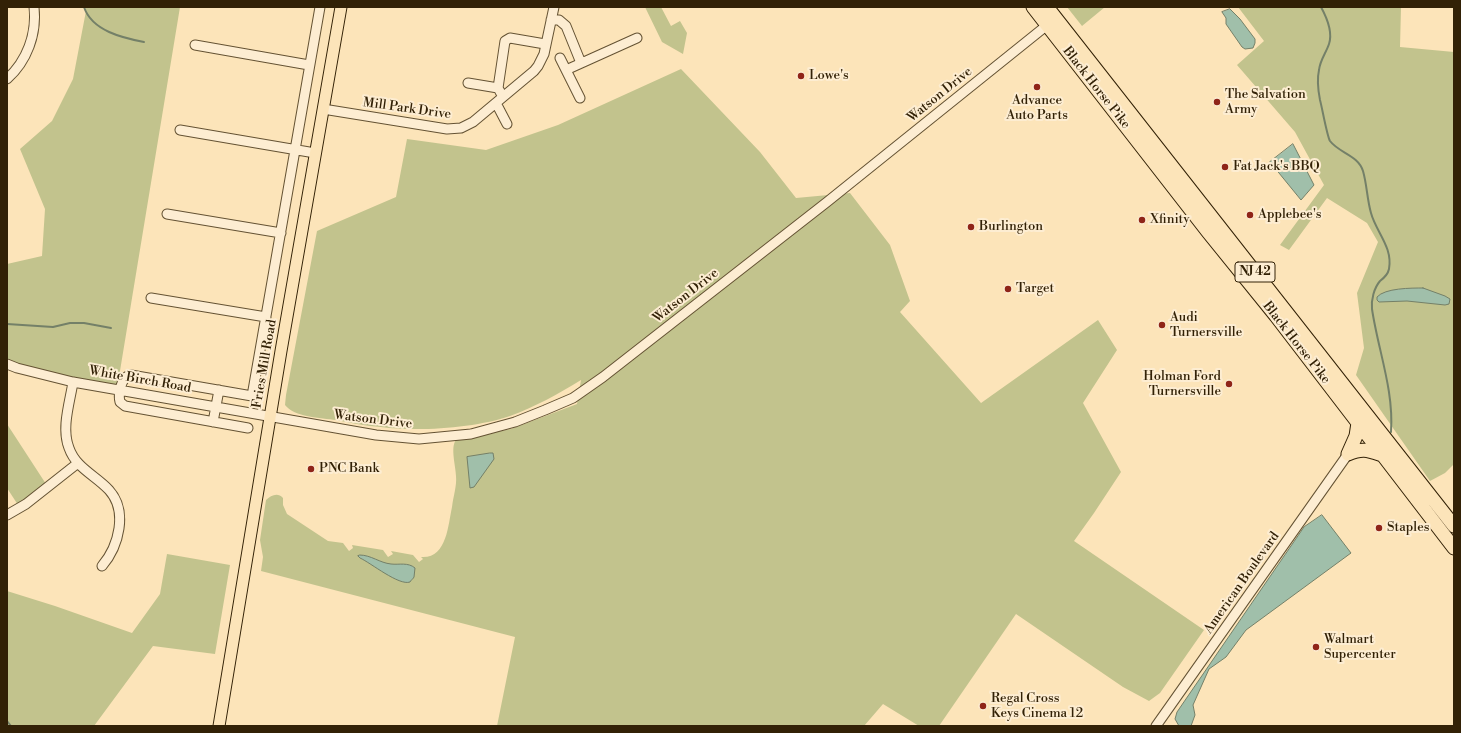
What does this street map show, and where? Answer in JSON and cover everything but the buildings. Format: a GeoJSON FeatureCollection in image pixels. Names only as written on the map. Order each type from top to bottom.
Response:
{"type":"FeatureCollection","features":[{"type":"Feature","properties":{"kind":"highway","name":"Black Horse Pike"},"geometry":{"type":"LineString","coordinates":[[1032,7],[1051,22],[1241,254],[1454,526]]}},
{"type":"Feature","properties":{"kind":"highway","name":"Black Horse Pike"},"geometry":{"type":"LineString","coordinates":[[1047,7],[1051,22],[1208,232],[1276,316],[1454,548]]}},
{"type":"Feature","properties":{"kind":"highway"},"geometry":{"type":"LineString","coordinates":[[1208,232],[1228,252],[1236,256],[1241,254]]}},
{"type":"Feature","properties":{"kind":"highway"},"geometry":{"type":"LineString","coordinates":[[1348,454],[1356,436],[1358,422]]}},
{"type":"Feature","properties":{"kind":"highway"},"geometry":{"type":"LineString","coordinates":[[1348,454],[1359,450],[1365,450],[1382,455]]}},
{"type":"Feature","properties":{"kind":"main road","name":"Fries Mill Road"},"geometry":{"type":"LineString","coordinates":[[219,726],[270,417],[341,7]]}},
{"type":"Feature","properties":{"kind":"street"},"geometry":{"type":"LineString","coordinates":[[7,80],[20,64],[30,44],[35,24],[34,7]]}},
{"type":"Feature","properties":{"kind":"street"},"geometry":{"type":"LineString","coordinates":[[248,428],[125,406],[120,402],[120,390],[124,378],[127,375],[131,375],[252,396],[320,7]]}},
{"type":"Feature","properties":{"kind":"street","name":"Mill Park Drive"},"geometry":{"type":"LineString","coordinates":[[323,109],[447,129],[462,128],[473,122],[534,71],[544,54],[554,7]]}},
{"type":"Feature","properties":{"kind":"street"},"geometry":{"type":"LineString","coordinates":[[551,20],[559,20],[566,26],[581,63]]}},
{"type":"Feature","properties":{"kind":"street","name":"Watson Drive"},"geometry":{"type":"LineString","coordinates":[[270,417],[376,436],[419,439],[471,434],[507,424],[573,398],[603,377],[827,202],[1051,22]]}},
{"type":"Feature","properties":{"kind":"street"},"geometry":{"type":"LineString","coordinates":[[503,97],[498,88],[505,41],[510,38],[545,44]]}},
{"type":"Feature","properties":{"kind":"street"},"geometry":{"type":"LineString","coordinates":[[566,70],[637,38]]}},
{"type":"Feature","properties":{"kind":"street"},"geometry":{"type":"LineString","coordinates":[[195,45],[309,65]]}},
{"type":"Feature","properties":{"kind":"street"},"geometry":{"type":"LineString","coordinates":[[560,58],[580,98]]}},
{"type":"Feature","properties":{"kind":"street"},"geometry":{"type":"LineString","coordinates":[[468,83],[498,88]]}},
{"type":"Feature","properties":{"kind":"street"},"geometry":{"type":"LineString","coordinates":[[496,103],[507,124]]}},
{"type":"Feature","properties":{"kind":"street"},"geometry":{"type":"LineString","coordinates":[[180,130],[315,153]]}},
{"type":"Feature","properties":{"kind":"street"},"geometry":{"type":"LineString","coordinates":[[167,214],[281,233]]}},
{"type":"Feature","properties":{"kind":"street"},"geometry":{"type":"LineString","coordinates":[[151,298],[266,317]]}},
{"type":"Feature","properties":{"kind":"street","name":"White Birch Road"},"geometry":{"type":"LineString","coordinates":[[7,364],[17,368],[74,382],[270,417]]}},
{"type":"Feature","properties":{"kind":"street"},"geometry":{"type":"LineString","coordinates":[[74,382],[66,422],[66,435],[70,451],[78,463],[109,490],[117,505],[119,520],[118,536],[112,553],[102,566]]}},
{"type":"Feature","properties":{"kind":"street"},"geometry":{"type":"LineString","coordinates":[[213,422],[219,390]]}},
{"type":"Feature","properties":{"kind":"street","name":"American Boulevard"},"geometry":{"type":"LineString","coordinates":[[1156,726],[1348,454]]}},
{"type":"Feature","properties":{"kind":"street"},"geometry":{"type":"LineString","coordinates":[[7,515],[26,504],[78,463]]}},
{"type":"Feature","properties":{"kind":"green space"},"geometry":{"type":"Polygon","coordinates":[[[85,7],[180,7],[117,389],[7,363],[7,264],[42,256],[45,209],[20,149],[52,121],[73,79],[86,11],[85,7]]]}},
{"type":"Feature","properties":{"kind":"green space"},"geometry":{"type":"Polygon","coordinates":[[[645,7],[661,7],[671,26],[680,21],[687,33],[683,54],[662,42],[645,7]]]}},
{"type":"Feature","properties":{"kind":"green space"},"geometry":{"type":"Polygon","coordinates":[[[1067,7],[1105,7],[1082,26],[1067,7]]]}},
{"type":"Feature","properties":{"kind":"green space"},"geometry":{"type":"Polygon","coordinates":[[[1238,7],[1401,7],[1400,47],[1454,52],[1454,464],[1445,473],[1430,481],[1356,375],[1364,348],[1357,293],[1378,242],[1367,223],[1327,198],[1289,250],[1280,245],[1324,185],[1295,132],[1237,65],[1264,41],[1238,7]]]}},
{"type":"Feature","properties":{"kind":"green space"},"geometry":{"type":"Polygon","coordinates":[[[681,69],[760,152],[796,198],[850,193],[890,245],[910,301],[900,312],[981,403],[1098,320],[1117,350],[1083,403],[1121,472],[1074,541],[1204,630],[1160,693],[1149,701],[1123,687],[1016,614],[939,726],[919,726],[883,704],[864,726],[497,726],[515,637],[261,571],[263,557],[260,540],[266,500],[274,495],[279,495],[283,498],[283,505],[287,514],[328,541],[343,543],[349,551],[353,548],[352,545],[383,550],[388,557],[393,554],[391,551],[413,555],[419,562],[423,559],[421,557],[430,556],[436,553],[445,540],[455,492],[456,472],[453,447],[456,440],[511,429],[577,404],[581,380],[546,400],[510,416],[481,423],[446,428],[412,429],[370,426],[316,418],[289,409],[285,405],[286,395],[317,231],[396,197],[407,139],[486,150],[558,125],[681,69]]]}},
{"type":"Feature","properties":{"kind":"green space"},"geometry":{"type":"Polygon","coordinates":[[[7,424],[46,484],[18,505],[7,488],[7,424]]]}},
{"type":"Feature","properties":{"kind":"green space"},"geometry":{"type":"Polygon","coordinates":[[[167,554],[230,565],[215,654],[153,646],[94,726],[7,726],[7,591],[132,633],[160,594],[167,554]]]}},
{"type":"Feature","properties":{"kind":"shaded area"},"geometry":{"type":"Polygon","coordinates":[[[1230,9],[1240,19],[1255,39],[1253,48],[1245,49],[1242,47],[1226,24],[1226,18],[1222,12],[1230,9]]]}},
{"type":"Feature","properties":{"kind":"shaded area"},"geometry":{"type":"Polygon","coordinates":[[[1293,144],[1314,185],[1301,200],[1270,162],[1293,144]]]}},
{"type":"Feature","properties":{"kind":"shaded area"},"geometry":{"type":"Polygon","coordinates":[[[1423,288],[1450,299],[1449,304],[1445,305],[1407,301],[1379,302],[1377,300],[1377,297],[1381,294],[1392,290],[1423,288]]]}},
{"type":"Feature","properties":{"kind":"shaded area"},"geometry":{"type":"Polygon","coordinates":[[[493,453],[494,459],[474,487],[470,488],[467,457],[493,453]]]}},
{"type":"Feature","properties":{"kind":"shaded area"},"geometry":{"type":"Polygon","coordinates":[[[1322,515],[1351,553],[1246,630],[1226,657],[1209,669],[1193,705],[1195,715],[1191,726],[1179,726],[1175,719],[1177,712],[1304,527],[1322,515]]]}},
{"type":"Feature","properties":{"kind":"shaded area"},"geometry":{"type":"Polygon","coordinates":[[[358,556],[368,556],[387,563],[406,564],[412,566],[415,568],[414,577],[410,582],[399,581],[360,558],[358,556]]]}},
{"type":"Feature","properties":{"kind":"waterway"},"geometry":{"type":"LineString","coordinates":[[84,7],[88,15],[101,28],[127,38],[144,42]]}},
{"type":"Feature","properties":{"kind":"waterway"},"geometry":{"type":"LineString","coordinates":[[1321,7],[1330,30],[1329,44],[1318,73],[1319,96],[1327,133],[1330,141],[1334,145],[1357,161],[1361,166],[1373,220],[1389,254],[1389,269],[1386,276],[1380,281],[1373,294],[1372,309],[1388,385],[1391,432]]}},
{"type":"Feature","properties":{"kind":"waterway"},"geometry":{"type":"LineString","coordinates":[[7,324],[53,327],[70,323],[84,323],[111,328]]}},
{"type":"Feature","properties":{"kind":"waterway"},"geometry":{"type":"LineString","coordinates":[[7,721],[11,726]]}},
{"type":"Feature","properties":{"kind":"place","name":"Lowe's"},"geometry":{"type":"Point","coordinates":[801,76]}},
{"type":"Feature","properties":{"kind":"place","name":"Advance Auto Parts"},"geometry":{"type":"Point","coordinates":[1037,87]}},
{"type":"Feature","properties":{"kind":"place","name":"The Salvation Army"},"geometry":{"type":"Point","coordinates":[1217,102]}},
{"type":"Feature","properties":{"kind":"place","name":"Fat Jack's BBQ"},"geometry":{"type":"Point","coordinates":[1225,167]}},
{"type":"Feature","properties":{"kind":"place","name":"Applebee's"},"geometry":{"type":"Point","coordinates":[1250,215]}},
{"type":"Feature","properties":{"kind":"place","name":"Xfinity"},"geometry":{"type":"Point","coordinates":[1142,220]}},
{"type":"Feature","properties":{"kind":"place","name":"Burlington"},"geometry":{"type":"Point","coordinates":[971,227]}},
{"type":"Feature","properties":{"kind":"place","name":"Target"},"geometry":{"type":"Point","coordinates":[1008,289]}},
{"type":"Feature","properties":{"kind":"place","name":"Audi Turnersville"},"geometry":{"type":"Point","coordinates":[1162,325]}},
{"type":"Feature","properties":{"kind":"place","name":"Holman Ford Turnersville"},"geometry":{"type":"Point","coordinates":[1229,384]}},
{"type":"Feature","properties":{"kind":"place","name":"PNC Bank"},"geometry":{"type":"Point","coordinates":[311,469]}},
{"type":"Feature","properties":{"kind":"place","name":"Staples"},"geometry":{"type":"Point","coordinates":[1379,528]}},
{"type":"Feature","properties":{"kind":"place","name":"Walmart Supercenter"},"geometry":{"type":"Point","coordinates":[1316,647]}},
{"type":"Feature","properties":{"kind":"place","name":"Regal Cross Keys Cinema 12"},"geometry":{"type":"Point","coordinates":[983,706]}}]}
